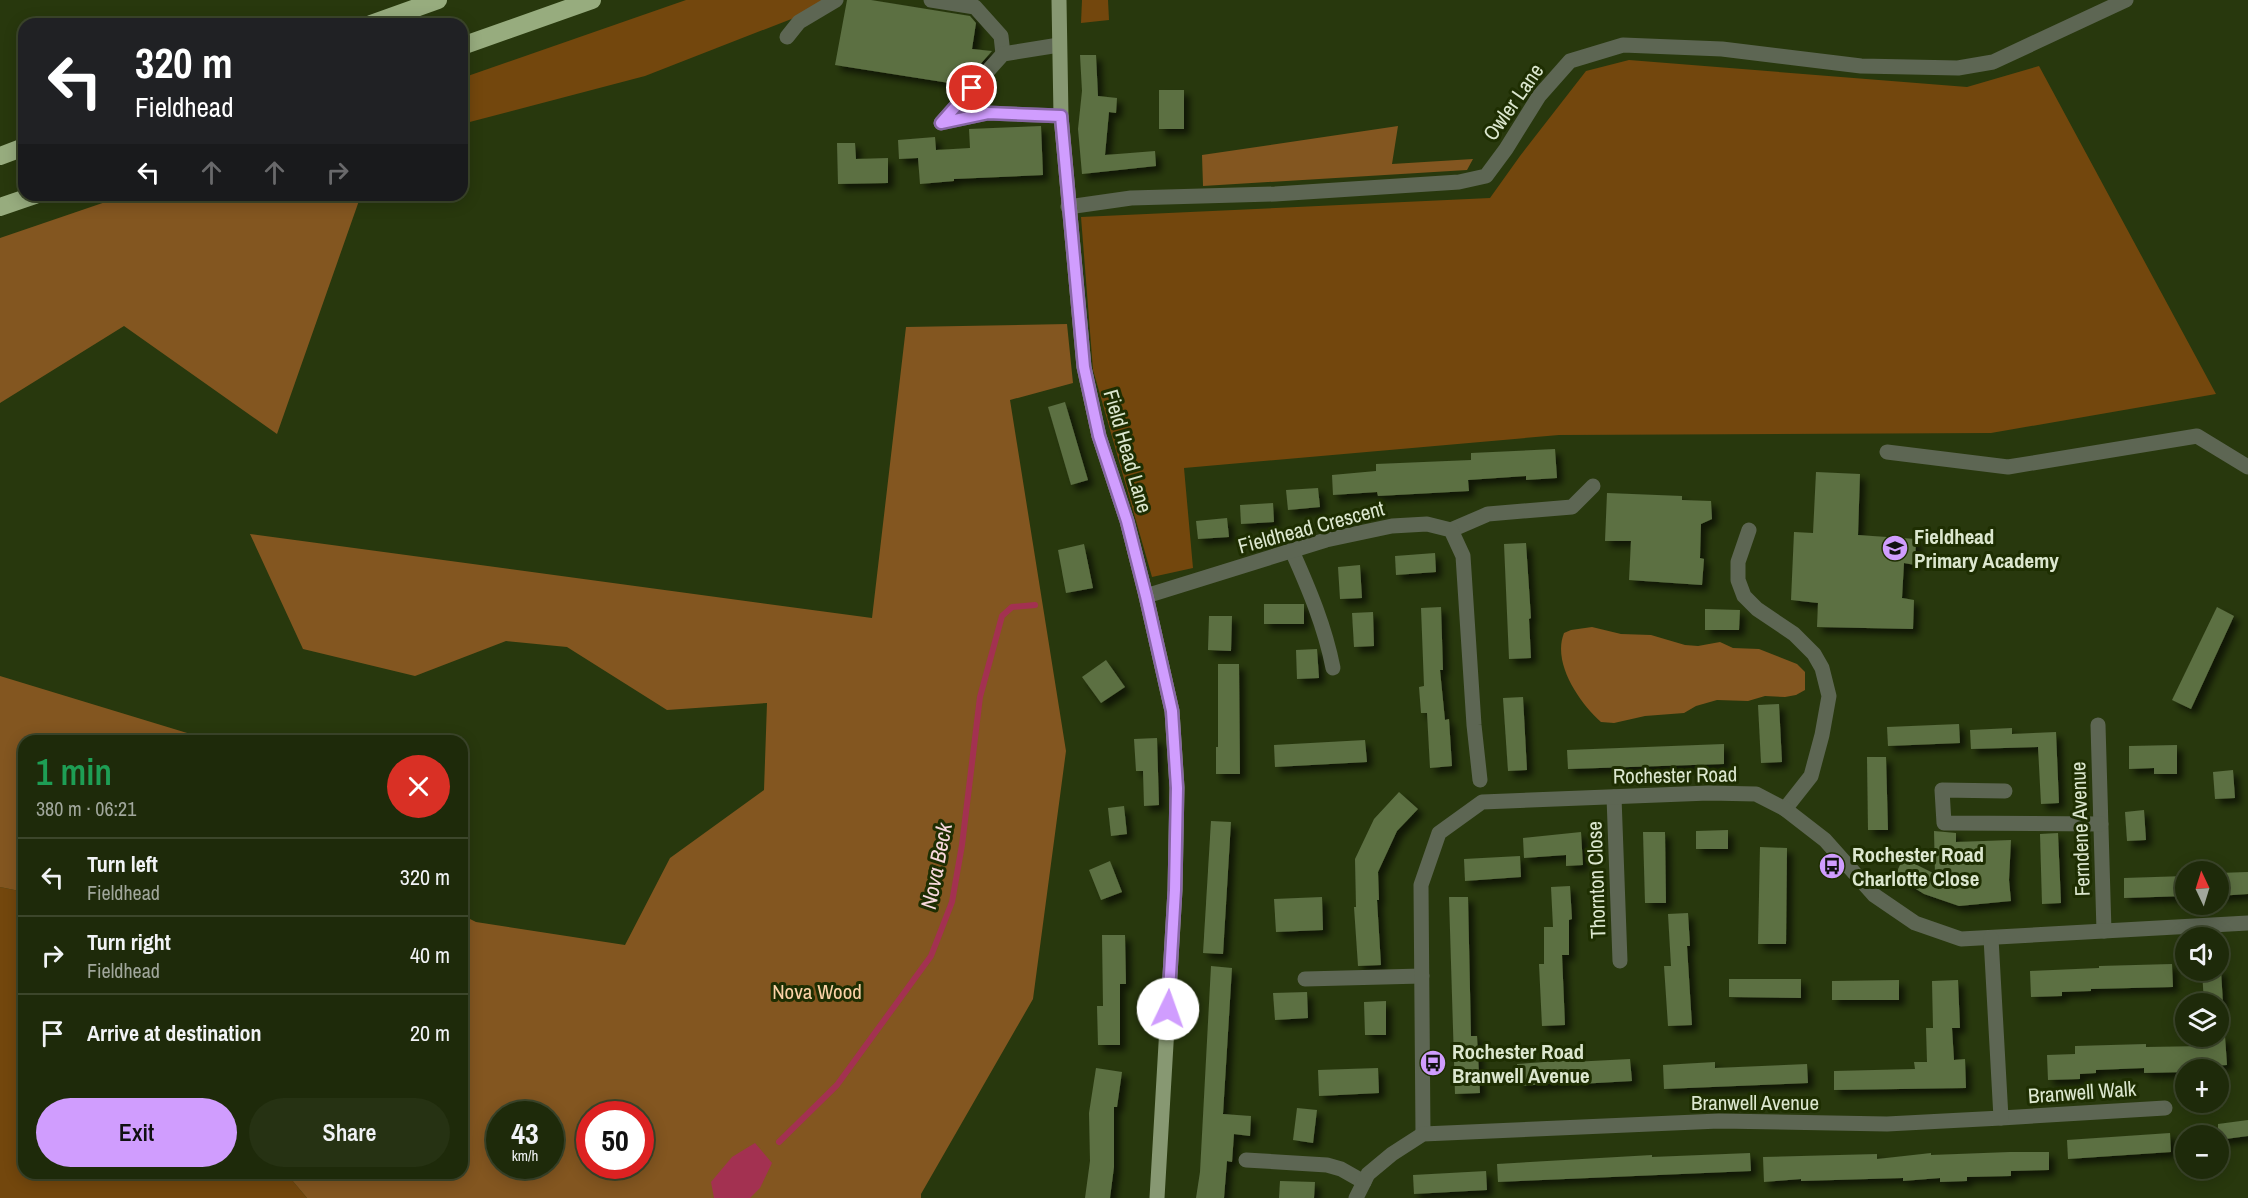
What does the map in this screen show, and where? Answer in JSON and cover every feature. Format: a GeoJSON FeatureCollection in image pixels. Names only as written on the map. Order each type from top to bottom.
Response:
{"type":"FeatureCollection","features":[{"type":"Feature","properties":{"kind":"highway"},"geometry":{"type":"LineString","coordinates":[[388,18],[438,0]]}},
{"type":"Feature","properties":{"kind":"highway"},"geometry":{"type":"LineString","coordinates":[[468,44],[592,0]]}},
{"type":"Feature","properties":{"kind":"highway"},"geometry":{"type":"LineString","coordinates":[[0,156],[18,149]]}},
{"type":"Feature","properties":{"kind":"highway"},"geometry":{"type":"LineString","coordinates":[[0,207],[18,201]]}},
{"type":"Feature","properties":{"kind":"main road","name":"Field Head Lane"},"geometry":{"type":"LineString","coordinates":[[1059,0],[1061,116],[1084,367],[1099,436],[1127,521],[1172,711],[1177,788],[1175,890],[1157,1198]]}},
{"type":"Feature","properties":{"kind":"street"},"geometry":{"type":"LineString","coordinates":[[788,37],[799,22],[836,0]]}},
{"type":"Feature","properties":{"kind":"street"},"geometry":{"type":"LineString","coordinates":[[931,0],[975,7],[1001,36],[1002,54]]}},
{"type":"Feature","properties":{"kind":"street","name":"Owler Lane"},"geometry":{"type":"LineString","coordinates":[[1068,207],[1131,198],[1275,194],[1459,182],[1486,176],[1539,96],[1570,61],[1623,45],[1722,49],[1861,66],[1958,68],[1993,62],[2126,0]]}},
{"type":"Feature","properties":{"kind":"street"},"geometry":{"type":"LineString","coordinates":[[1059,45],[1002,54],[941,123],[988,113],[1061,116]]}},
{"type":"Feature","properties":{"kind":"street"},"geometry":{"type":"LineString","coordinates":[[1887,452],[2008,467],[2197,436],[2248,467]]}},
{"type":"Feature","properties":{"kind":"street"},"geometry":{"type":"LineString","coordinates":[[1480,780],[1474,725],[1463,556],[1451,530],[1488,514],[1572,507],[1593,486]]}},
{"type":"Feature","properties":{"kind":"street","name":"Fieldhead Crescent"},"geometry":{"type":"LineString","coordinates":[[1146,596],[1326,540],[1392,526],[1427,524],[1451,530]]}},
{"type":"Feature","properties":{"kind":"street"},"geometry":{"type":"LineString","coordinates":[[1749,530],[1738,562],[1738,580],[1744,596],[1756,609],[1794,634],[1814,654],[1822,668],[1829,696],[1811,776],[1785,809]]}},
{"type":"Feature","properties":{"kind":"street"},"geometry":{"type":"LineString","coordinates":[[1292,551],[1311,594],[1328,643],[1333,668]]}},
{"type":"Feature","properties":{"kind":"street","name":"Ferndene Avenue"},"geometry":{"type":"LineString","coordinates":[[2098,725],[2104,931]]}},
{"type":"Feature","properties":{"kind":"street"},"geometry":{"type":"LineString","coordinates":[[2005,791],[1942,790],[1944,823],[2101,824]]}},
{"type":"Feature","properties":{"kind":"street","name":"Rochester Road"},"geometry":{"type":"LineString","coordinates":[[1423,1134],[1421,885],[1439,833],[1482,802],[1709,793],[1756,794],[1785,809],[1825,840],[1874,895],[1915,923],[1961,939],[2248,923]]}},
{"type":"Feature","properties":{"kind":"street","name":"Thornton Close"},"geometry":{"type":"LineString","coordinates":[[1614,797],[1620,961]]}},
{"type":"Feature","properties":{"kind":"street"},"geometry":{"type":"LineString","coordinates":[[1991,938],[2001,1118]]}},
{"type":"Feature","properties":{"kind":"street"},"geometry":{"type":"LineString","coordinates":[[1305,979],[1422,976]]}},
{"type":"Feature","properties":{"kind":"street","name":"Branwell Walk"},"geometry":{"type":"LineString","coordinates":[[2001,1118],[2165,1108]]}},
{"type":"Feature","properties":{"kind":"street","name":"Branwell Avenue"},"geometry":{"type":"LineString","coordinates":[[1423,1134],[1719,1121],[1887,1124],[2001,1118]]}},
{"type":"Feature","properties":{"kind":"street"},"geometry":{"type":"LineString","coordinates":[[1356,1198],[1368,1174],[1392,1154],[1423,1134]]}},
{"type":"Feature","properties":{"kind":"street"},"geometry":{"type":"LineString","coordinates":[[1246,1160],[1327,1165],[1341,1169],[1364,1182]]}},
{"type":"Feature","properties":{"kind":"shaded area"},"geometry":{"type":"Polygon","coordinates":[[[686,0],[840,0],[645,76],[468,122],[468,76],[686,0]]]}},
{"type":"Feature","properties":{"kind":"shaded area"},"geometry":{"type":"Polygon","coordinates":[[[1082,0],[1108,0],[1109,20],[1081,23],[1082,0]]]}},
{"type":"Feature","properties":{"kind":"shaded area"},"geometry":{"type":"Polygon","coordinates":[[[1629,60],[1967,87],[2039,66],[2216,394],[1991,433],[1559,435],[1184,468],[1193,568],[1152,577],[1093,370],[1081,217],[1490,198],[1586,71],[1629,60]]]}},
{"type":"Feature","properties":{"kind":"shaded area"},"geometry":{"type":"Polygon","coordinates":[[[0,887],[18,891],[18,1179],[291,1179],[307,1198],[0,1198],[0,887]]]}},
{"type":"Feature","properties":{"kind":"shaded area"},"geometry":{"type":"Polygon","coordinates":[[[755,1143],[772,1163],[760,1188],[750,1198],[714,1198],[711,1182],[732,1157],[755,1143]]]}},
{"type":"Feature","properties":{"kind":"green space"},"geometry":{"type":"Polygon","coordinates":[[[1398,126],[1392,164],[1473,159],[1467,170],[1203,186],[1202,155],[1398,126]]]}},
{"type":"Feature","properties":{"kind":"green space"},"geometry":{"type":"Polygon","coordinates":[[[108,201],[359,201],[277,434],[124,326],[0,403],[0,238],[108,201]]]}},
{"type":"Feature","properties":{"kind":"green space","name":"Nova Wood"},"geometry":{"type":"Polygon","coordinates":[[[1067,324],[1073,383],[1010,400],[1066,751],[1033,999],[921,1194],[921,1198],[307,1198],[291,1179],[468,1179],[468,918],[476,922],[625,945],[670,858],[764,790],[767,703],[667,710],[567,647],[506,641],[415,676],[303,649],[250,534],[872,618],[906,327],[1067,324]]]}},
{"type":"Feature","properties":{"kind":"green space"},"geometry":{"type":"Polygon","coordinates":[[[1592,627],[1621,634],[1651,635],[1685,645],[1698,646],[1720,642],[1733,648],[1759,649],[1797,664],[1805,672],[1805,690],[1785,697],[1765,696],[1748,701],[1717,700],[1696,706],[1684,713],[1645,716],[1614,723],[1601,722],[1576,693],[1562,657],[1561,645],[1564,633],[1592,627]]]}},
{"type":"Feature","properties":{"kind":"green space"},"geometry":{"type":"Polygon","coordinates":[[[0,676],[192,735],[18,735],[18,891],[0,887],[0,676]]]}},
{"type":"Feature","properties":{"kind":"building"},"geometry":{"type":"Polygon","coordinates":[[[847,0],[871,0],[970,16],[976,23],[972,49],[992,51],[962,85],[835,65],[847,0]]]}},
{"type":"Feature","properties":{"kind":"building"},"geometry":{"type":"Polygon","coordinates":[[[1080,55],[1096,55],[1098,96],[1117,98],[1116,113],[1109,112],[1105,155],[1155,151],[1156,166],[1082,174],[1078,129],[1082,91],[1080,55]]]}},
{"type":"Feature","properties":{"kind":"building"},"geometry":{"type":"Polygon","coordinates":[[[1159,90],[1184,90],[1184,129],[1159,129],[1159,90]]]}},
{"type":"Feature","properties":{"kind":"building"},"geometry":{"type":"Polygon","coordinates":[[[1041,126],[1043,175],[954,179],[954,181],[920,184],[918,158],[899,159],[898,140],[935,137],[936,150],[970,148],[969,129],[1041,126]]]}},
{"type":"Feature","properties":{"kind":"building"},"geometry":{"type":"Polygon","coordinates":[[[837,143],[855,143],[856,159],[888,158],[888,183],[838,184],[837,143]]]}},
{"type":"Feature","properties":{"kind":"building"},"geometry":{"type":"Polygon","coordinates":[[[1065,402],[1088,480],[1071,485],[1048,407],[1065,402]]]}},
{"type":"Feature","properties":{"kind":"building"},"geometry":{"type":"Polygon","coordinates":[[[1555,449],[1557,478],[1526,480],[1526,476],[1468,480],[1469,491],[1378,496],[1377,492],[1333,495],[1332,475],[1376,471],[1376,464],[1471,460],[1471,453],[1555,449]]]}},
{"type":"Feature","properties":{"kind":"building"},"geometry":{"type":"Polygon","coordinates":[[[1816,472],[1860,474],[1858,535],[1916,539],[1915,565],[1904,563],[1902,598],[1914,600],[1913,629],[1817,627],[1818,603],[1791,600],[1794,532],[1813,533],[1816,472]]]}},
{"type":"Feature","properties":{"kind":"building"},"geometry":{"type":"Polygon","coordinates":[[[1318,488],[1320,507],[1288,510],[1286,490],[1318,488]]]}},
{"type":"Feature","properties":{"kind":"building"},"geometry":{"type":"Polygon","coordinates":[[[1607,493],[1682,496],[1682,500],[1711,501],[1712,519],[1701,524],[1700,558],[1704,559],[1702,585],[1629,580],[1631,541],[1605,541],[1607,493]]]}},
{"type":"Feature","properties":{"kind":"building"},"geometry":{"type":"Polygon","coordinates":[[[1273,503],[1274,522],[1241,524],[1240,505],[1273,503]]]}},
{"type":"Feature","properties":{"kind":"building"},"geometry":{"type":"Polygon","coordinates":[[[1227,518],[1229,537],[1198,539],[1196,521],[1227,518]]]}},
{"type":"Feature","properties":{"kind":"building"},"geometry":{"type":"Polygon","coordinates":[[[1526,543],[1531,658],[1509,659],[1504,544],[1526,543]]]}},
{"type":"Feature","properties":{"kind":"building"},"geometry":{"type":"Polygon","coordinates":[[[1084,544],[1093,588],[1066,593],[1058,550],[1084,544]]]}},
{"type":"Feature","properties":{"kind":"building"},"geometry":{"type":"Polygon","coordinates":[[[1435,553],[1436,572],[1396,575],[1395,556],[1435,553]]]}},
{"type":"Feature","properties":{"kind":"building"},"geometry":{"type":"Polygon","coordinates":[[[1360,565],[1362,598],[1340,599],[1338,567],[1360,565]]]}},
{"type":"Feature","properties":{"kind":"building"},"geometry":{"type":"Polygon","coordinates":[[[1264,604],[1304,604],[1304,624],[1264,624],[1264,604]]]}},
{"type":"Feature","properties":{"kind":"building"},"geometry":{"type":"Polygon","coordinates":[[[1441,607],[1443,670],[1440,670],[1445,720],[1449,719],[1452,766],[1430,768],[1427,713],[1421,713],[1419,687],[1424,686],[1421,608],[1441,607]]]}},
{"type":"Feature","properties":{"kind":"building"},"geometry":{"type":"Polygon","coordinates":[[[2217,607],[2234,616],[2191,709],[2172,700],[2217,607]]]}},
{"type":"Feature","properties":{"kind":"building"},"geometry":{"type":"Polygon","coordinates":[[[1705,609],[1740,610],[1739,630],[1705,630],[1705,609]]]}},
{"type":"Feature","properties":{"kind":"building"},"geometry":{"type":"Polygon","coordinates":[[[1373,612],[1374,646],[1354,647],[1352,613],[1373,612]]]}},
{"type":"Feature","properties":{"kind":"building"},"geometry":{"type":"Polygon","coordinates":[[[1209,616],[1232,616],[1231,651],[1208,650],[1209,616]]]}},
{"type":"Feature","properties":{"kind":"building"},"geometry":{"type":"Polygon","coordinates":[[[1317,649],[1319,678],[1297,679],[1296,650],[1317,649]]]}},
{"type":"Feature","properties":{"kind":"building"},"geometry":{"type":"Polygon","coordinates":[[[1106,660],[1125,687],[1101,703],[1082,677],[1106,660]]]}},
{"type":"Feature","properties":{"kind":"building"},"geometry":{"type":"Polygon","coordinates":[[[1218,664],[1239,664],[1240,774],[1216,774],[1218,664]]]}},
{"type":"Feature","properties":{"kind":"building"},"geometry":{"type":"Polygon","coordinates":[[[1523,697],[1527,770],[1508,771],[1503,698],[1523,697]]]}},
{"type":"Feature","properties":{"kind":"building"},"geometry":{"type":"Polygon","coordinates":[[[1779,704],[1782,762],[1761,763],[1758,705],[1779,704]]]}},
{"type":"Feature","properties":{"kind":"building"},"geometry":{"type":"Polygon","coordinates":[[[1959,724],[1960,743],[1888,746],[1887,727],[1959,724]]]}},
{"type":"Feature","properties":{"kind":"building"},"geometry":{"type":"Polygon","coordinates":[[[2012,728],[2012,734],[2056,732],[2059,803],[2041,804],[2038,747],[1971,749],[1970,730],[2012,728]]]}},
{"type":"Feature","properties":{"kind":"building"},"geometry":{"type":"Polygon","coordinates":[[[1157,738],[1159,805],[1144,806],[1143,771],[1136,771],[1134,739],[1157,738]]]}},
{"type":"Feature","properties":{"kind":"building"},"geometry":{"type":"Polygon","coordinates":[[[1365,740],[1367,762],[1275,767],[1274,745],[1365,740]]]}},
{"type":"Feature","properties":{"kind":"building"},"geometry":{"type":"Polygon","coordinates":[[[1724,744],[1724,764],[1568,769],[1567,750],[1724,744]]]}},
{"type":"Feature","properties":{"kind":"building"},"geometry":{"type":"Polygon","coordinates":[[[2177,745],[2177,774],[2154,774],[2154,768],[2129,769],[2129,746],[2177,745]]]}},
{"type":"Feature","properties":{"kind":"building"},"geometry":{"type":"Polygon","coordinates":[[[1867,757],[1886,757],[1888,830],[1868,830],[1867,757]]]}},
{"type":"Feature","properties":{"kind":"building"},"geometry":{"type":"Polygon","coordinates":[[[2233,770],[2235,798],[2215,799],[2213,772],[2233,770]]]}},
{"type":"Feature","properties":{"kind":"building"},"geometry":{"type":"Polygon","coordinates":[[[1399,792],[1418,809],[1397,831],[1378,872],[1379,900],[1377,900],[1381,965],[1358,966],[1354,907],[1356,907],[1355,859],[1374,819],[1399,792]]]}},
{"type":"Feature","properties":{"kind":"building"},"geometry":{"type":"Polygon","coordinates":[[[1124,806],[1127,834],[1111,836],[1108,808],[1124,806]]]}},
{"type":"Feature","properties":{"kind":"building"},"geometry":{"type":"Polygon","coordinates":[[[2144,810],[2146,840],[2127,841],[2125,812],[2144,810]]]}},
{"type":"Feature","properties":{"kind":"building"},"geometry":{"type":"Polygon","coordinates":[[[1211,821],[1231,822],[1223,954],[1203,953],[1211,821]]]}},
{"type":"Feature","properties":{"kind":"building"},"geometry":{"type":"Polygon","coordinates":[[[1728,830],[1728,849],[1696,849],[1696,831],[1728,830]]]}},
{"type":"Feature","properties":{"kind":"building"},"geometry":{"type":"Polygon","coordinates":[[[1934,831],[1956,833],[1956,842],[2011,840],[2009,880],[2011,901],[1959,906],[1924,894],[1895,876],[1903,858],[1935,874],[1934,831]]]}},
{"type":"Feature","properties":{"kind":"building"},"geometry":{"type":"Polygon","coordinates":[[[1581,832],[1583,865],[1566,866],[1566,855],[1524,858],[1523,838],[1581,832]]]}},
{"type":"Feature","properties":{"kind":"building"},"geometry":{"type":"Polygon","coordinates":[[[1643,832],[1665,832],[1666,903],[1645,903],[1643,832]]]}},
{"type":"Feature","properties":{"kind":"building"},"geometry":{"type":"Polygon","coordinates":[[[2058,833],[2061,903],[2042,904],[2040,834],[2058,833]]]}},
{"type":"Feature","properties":{"kind":"building"},"geometry":{"type":"Polygon","coordinates":[[[1760,847],[1787,848],[1786,944],[1758,944],[1760,847]]]}},
{"type":"Feature","properties":{"kind":"building"},"geometry":{"type":"Polygon","coordinates":[[[1520,856],[1521,877],[1465,881],[1464,859],[1520,856]]]}},
{"type":"Feature","properties":{"kind":"building"},"geometry":{"type":"Polygon","coordinates":[[[1110,861],[1122,892],[1101,900],[1089,870],[1110,861]]]}},
{"type":"Feature","properties":{"kind":"building"},"geometry":{"type":"Polygon","coordinates":[[[2248,872],[2248,894],[2229,895],[2229,873],[2248,872]]]}},
{"type":"Feature","properties":{"kind":"building"},"geometry":{"type":"Polygon","coordinates":[[[2175,876],[2175,896],[2124,898],[2124,878],[2175,876]]]}},
{"type":"Feature","properties":{"kind":"building"},"geometry":{"type":"Polygon","coordinates":[[[1570,886],[1572,919],[1569,920],[1569,955],[1562,955],[1565,1025],[1542,1026],[1539,964],[1544,964],[1544,927],[1553,927],[1551,887],[1570,886]]]}},
{"type":"Feature","properties":{"kind":"building"},"geometry":{"type":"Polygon","coordinates":[[[1322,897],[1323,930],[1276,932],[1274,899],[1322,897]]]}},
{"type":"Feature","properties":{"kind":"building"},"geometry":{"type":"Polygon","coordinates":[[[1449,897],[1468,897],[1471,1036],[1477,1036],[1480,1093],[1455,1094],[1449,897]]]}},
{"type":"Feature","properties":{"kind":"building"},"geometry":{"type":"Polygon","coordinates":[[[1688,913],[1690,946],[1687,946],[1692,1025],[1668,1026],[1664,966],[1671,966],[1668,914],[1688,913]]]}},
{"type":"Feature","properties":{"kind":"building"},"geometry":{"type":"Polygon","coordinates":[[[1102,935],[1125,935],[1126,984],[1120,984],[1120,1045],[1098,1045],[1097,1006],[1103,1006],[1102,935]]]}},
{"type":"Feature","properties":{"kind":"building"},"geometry":{"type":"Polygon","coordinates":[[[2172,964],[2173,987],[2091,989],[2091,991],[2062,992],[2062,996],[2031,997],[2030,971],[2172,964]]]}},
{"type":"Feature","properties":{"kind":"building"},"geometry":{"type":"Polygon","coordinates":[[[1211,966],[1232,968],[1223,1114],[1251,1116],[1250,1136],[1234,1134],[1232,1162],[1227,1161],[1224,1198],[1196,1198],[1200,1172],[1211,966]]]}},
{"type":"Feature","properties":{"kind":"building"},"geometry":{"type":"Polygon","coordinates":[[[1729,979],[1801,979],[1801,998],[1729,997],[1729,979]]]}},
{"type":"Feature","properties":{"kind":"building"},"geometry":{"type":"Polygon","coordinates":[[[1899,980],[1899,1000],[1832,1000],[1832,981],[1899,980]]]}},
{"type":"Feature","properties":{"kind":"building"},"geometry":{"type":"Polygon","coordinates":[[[1958,980],[1960,1028],[1952,1028],[1954,1060],[1965,1059],[1966,1088],[1834,1090],[1834,1071],[1915,1069],[1914,1062],[1927,1062],[1926,1028],[1933,1028],[1932,981],[1958,980]]]}},
{"type":"Feature","properties":{"kind":"building"},"geometry":{"type":"Polygon","coordinates":[[[2203,981],[2222,981],[2222,993],[2203,993],[2203,981]]]}},
{"type":"Feature","properties":{"kind":"building"},"geometry":{"type":"Polygon","coordinates":[[[1307,992],[1308,1018],[1275,1020],[1273,993],[1307,992]]]}},
{"type":"Feature","properties":{"kind":"building"},"geometry":{"type":"Polygon","coordinates":[[[1386,1001],[1386,1035],[1365,1035],[1364,1002],[1386,1001]]]}},
{"type":"Feature","properties":{"kind":"building"},"geometry":{"type":"Polygon","coordinates":[[[2146,1044],[2146,1047],[2226,1047],[2227,1059],[2175,1059],[2175,1072],[2144,1073],[2144,1068],[2096,1070],[2096,1073],[2080,1074],[2080,1079],[2048,1080],[2047,1055],[2075,1054],[2075,1046],[2146,1044]]]}},
{"type":"Feature","properties":{"kind":"building"},"geometry":{"type":"Polygon","coordinates":[[[1630,1059],[1632,1081],[1519,1086],[1517,1064],[1630,1059]]]}},
{"type":"Feature","properties":{"kind":"building"},"geometry":{"type":"Polygon","coordinates":[[[1715,1062],[1715,1068],[1807,1064],[1808,1083],[1664,1089],[1663,1065],[1715,1062]]]}},
{"type":"Feature","properties":{"kind":"building"},"geometry":{"type":"Polygon","coordinates":[[[1096,1068],[1122,1072],[1117,1107],[1114,1107],[1114,1167],[1110,1198],[1085,1198],[1090,1161],[1089,1113],[1096,1068]]]}},
{"type":"Feature","properties":{"kind":"building"},"geometry":{"type":"Polygon","coordinates":[[[1378,1068],[1379,1093],[1319,1096],[1318,1070],[1378,1068]]]}},
{"type":"Feature","properties":{"kind":"building"},"geometry":{"type":"Polygon","coordinates":[[[1297,1108],[1317,1110],[1313,1143],[1293,1140],[1297,1108]]]}},
{"type":"Feature","properties":{"kind":"building"},"geometry":{"type":"Polygon","coordinates":[[[2248,1120],[2248,1136],[2229,1139],[2229,1125],[2218,1124],[2248,1120]]]}},
{"type":"Feature","properties":{"kind":"building"},"geometry":{"type":"Polygon","coordinates":[[[2170,1133],[2171,1152],[2068,1159],[2067,1140],[2170,1133]]]}},
{"type":"Feature","properties":{"kind":"building"},"geometry":{"type":"Polygon","coordinates":[[[2049,1152],[2049,1170],[2011,1171],[2011,1176],[1967,1177],[1967,1181],[1940,1182],[1940,1178],[1903,1181],[1903,1178],[1801,1181],[1801,1179],[1764,1182],[1763,1157],[1877,1154],[1877,1159],[1931,1153],[1931,1155],[2049,1152]]]}},
{"type":"Feature","properties":{"kind":"building"},"geometry":{"type":"Polygon","coordinates":[[[1750,1153],[1751,1171],[1498,1182],[1497,1164],[1652,1155],[1652,1157],[1750,1153]]]}},
{"type":"Feature","properties":{"kind":"building"},"geometry":{"type":"Polygon","coordinates":[[[1486,1171],[1487,1190],[1414,1194],[1413,1175],[1486,1171]]]}},
{"type":"Feature","properties":{"kind":"building"},"geometry":{"type":"Polygon","coordinates":[[[1280,1181],[1315,1182],[1314,1198],[1279,1198],[1280,1181]]]}},
{"type":"Feature","properties":{"kind":"waterway","name":"Nova Beck"},"geometry":{"type":"LineString","coordinates":[[779,1142],[837,1085],[931,956],[952,902],[962,845],[980,697],[1002,616],[1012,607],[1035,605]]}},
{"type":"Feature","properties":{"kind":"place","name":"Fieldhead Primary Academy"},"geometry":{"type":"Point","coordinates":[1895,548]}},
{"type":"Feature","properties":{"kind":"place","name":"Rochester Road Charlotte Close"},"geometry":{"type":"Point","coordinates":[1832,866]}},
{"type":"Feature","properties":{"kind":"place","name":"Rochester Road Branwell Avenue"},"geometry":{"type":"Point","coordinates":[1433,1063]}},
{"type":"Feature","properties":{"kind":"route"},"geometry":{"type":"LineString","coordinates":[[972,88],[941,123],[988,113],[1061,116],[1084,367],[1099,436],[1127,521],[1172,711],[1177,788],[1175,890],[1168,1009]]}}]}
